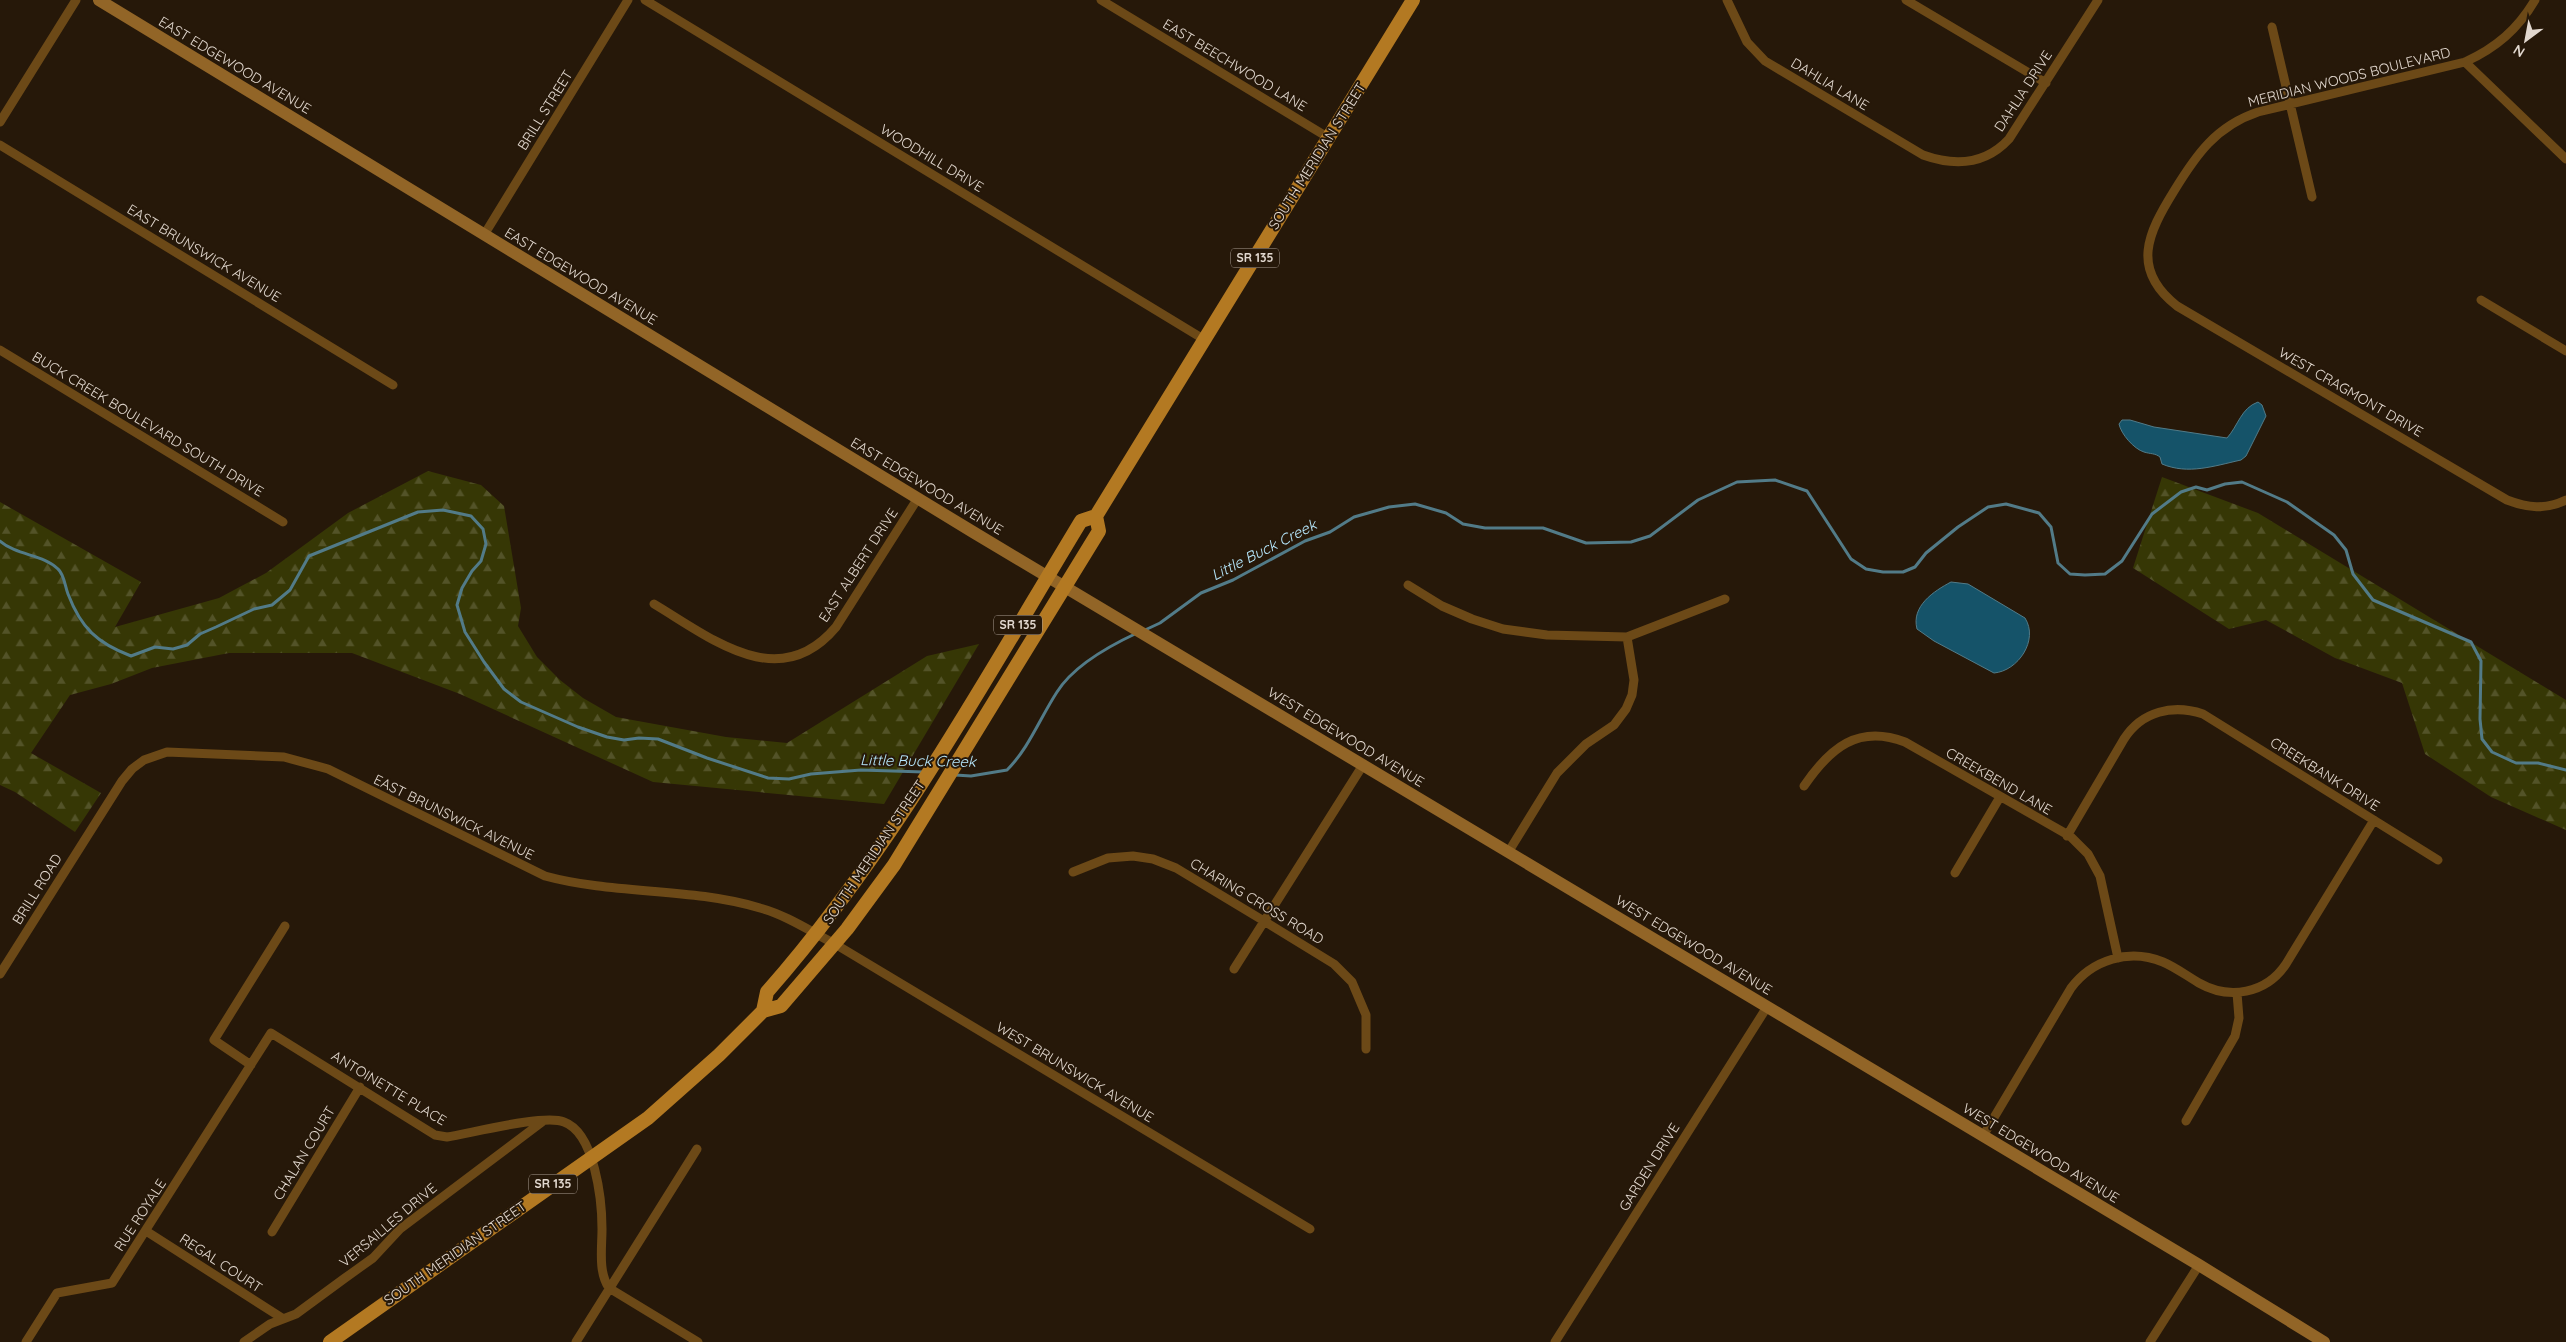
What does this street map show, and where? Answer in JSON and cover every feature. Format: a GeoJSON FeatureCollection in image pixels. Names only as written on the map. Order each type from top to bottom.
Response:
{"type":"FeatureCollection","features":[{"type":"Feature","properties":{"kind":"main road","name":"EAST EDGEWOOD AVENUE"},"geometry":{"type":"LineString","coordinates":[[99,0],[1048,576]]}},
{"type":"Feature","properties":{"kind":"main road","name":"SOUTH MERIDIAN STREET"},"geometry":{"type":"LineString","coordinates":[[330,1342],[648,1118],[714,1060],[763,1011],[781,1006],[826,939],[859,879],[947,742],[1081,521],[1096,516],[1413,0]]}},
{"type":"Feature","properties":{"kind":"main road","name":"SOUTH MERIDIAN STREET"},"geometry":{"type":"LineString","coordinates":[[763,1011],[767,992],[826,939],[878,888],[931,808],[1099,531],[1096,516]]}},
{"type":"Feature","properties":{"kind":"main road","name":"WEST EDGEWOOD AVENUE"},"geometry":{"type":"LineString","coordinates":[[1048,576],[2199,1265],[2324,1342]]}},
{"type":"Feature","properties":{"kind":"street"},"geometry":{"type":"LineString","coordinates":[[0,122],[76,0]]}},
{"type":"Feature","properties":{"kind":"street","name":"BRILL STREET"},"geometry":{"type":"LineString","coordinates":[[484,235],[628,0]]}},
{"type":"Feature","properties":{"kind":"street","name":"WOODHILL DRIVE"},"geometry":{"type":"LineString","coordinates":[[645,0],[1204,340]]}},
{"type":"Feature","properties":{"kind":"street","name":"EAST BEECHWOOD LANE"},"geometry":{"type":"LineString","coordinates":[[1102,0],[1329,138]]}},
{"type":"Feature","properties":{"kind":"street","name":"DAHLIA LANE"},"geometry":{"type":"LineString","coordinates":[[1727,0],[1747,42],[1765,61],[1923,155],[1947,162]]}},
{"type":"Feature","properties":{"kind":"street"},"geometry":{"type":"LineString","coordinates":[[1906,0],[2046,82]]}},
{"type":"Feature","properties":{"kind":"street","name":"DAHLIA DRIVE"},"geometry":{"type":"LineString","coordinates":[[1947,162],[1976,160],[2002,146],[2015,132],[2098,0]]}},
{"type":"Feature","properties":{"kind":"street","name":"MERIDIAN WOODS BOULEVARD"},"geometry":{"type":"LineString","coordinates":[[2151,270],[2148,252],[2153,225],[2203,146],[2235,121],[2258,112],[2465,62],[2488,50],[2505,38],[2522,19],[2535,0]]}},
{"type":"Feature","properties":{"kind":"street"},"geometry":{"type":"LineString","coordinates":[[2272,27],[2312,197]]}},
{"type":"Feature","properties":{"kind":"street"},"geometry":{"type":"LineString","coordinates":[[2465,62],[2566,159]]}},
{"type":"Feature","properties":{"kind":"street","name":"EAST BRUNSWICK AVENUE"},"geometry":{"type":"LineString","coordinates":[[0,146],[393,385]]}},
{"type":"Feature","properties":{"kind":"street","name":"WEST CRAGMONT DRIVE"},"geometry":{"type":"LineString","coordinates":[[2151,270],[2161,290],[2177,306],[2507,500],[2530,507],[2554,505],[2566,500]]}},
{"type":"Feature","properties":{"kind":"street"},"geometry":{"type":"LineString","coordinates":[[2481,300],[2566,351]]}},
{"type":"Feature","properties":{"kind":"street","name":"BUCK CREEK BOULEVARD SOUTH DRIVE"},"geometry":{"type":"LineString","coordinates":[[0,350],[283,522]]}},
{"type":"Feature","properties":{"kind":"street","name":"EAST ALBERT DRIVE"},"geometry":{"type":"LineString","coordinates":[[654,604],[740,654],[775,659],[800,653],[822,641],[836,627],[918,498]]}},
{"type":"Feature","properties":{"kind":"street"},"geometry":{"type":"LineString","coordinates":[[1408,585],[1454,612],[1503,629],[1548,635],[1627,637],[1726,598]]}},
{"type":"Feature","properties":{"kind":"street"},"geometry":{"type":"LineString","coordinates":[[1509,851],[1557,772],[1578,751],[1614,724],[1626,709],[1634,680],[1627,637]]}},
{"type":"Feature","properties":{"kind":"street","name":"CREEKBANK DRIVE"},"geometry":{"type":"LineString","coordinates":[[2068,836],[2133,727],[2158,712],[2185,709],[2196,712],[2438,860]]}},
{"type":"Feature","properties":{"kind":"street","name":"CREEKBEND LANE"},"geometry":{"type":"LineString","coordinates":[[1804,786],[1821,762],[1836,748],[1860,738],[1885,736],[1905,742],[2068,836],[2083,848],[2099,872],[2118,958]]}},
{"type":"Feature","properties":{"kind":"street","name":"EAST BRUNSWICK AVENUE"},"geometry":{"type":"LineString","coordinates":[[98,819],[132,769],[157,754],[177,752],[284,757],[328,769],[545,876],[572,883],[733,901],[774,913],[826,939]]}},
{"type":"Feature","properties":{"kind":"street"},"geometry":{"type":"LineString","coordinates":[[1234,969],[1363,765]]}},
{"type":"Feature","properties":{"kind":"street"},"geometry":{"type":"LineString","coordinates":[[1955,873],[2000,797]]}},
{"type":"Feature","properties":{"kind":"street","name":"BRILL ROAD"},"geometry":{"type":"LineString","coordinates":[[0,974],[98,819]]}},
{"type":"Feature","properties":{"kind":"street"},"geometry":{"type":"LineString","coordinates":[[1983,1136],[2074,984],[2094,966],[2118,958],[2138,956],[2158,960],[2208,988],[2222,992],[2237,993],[2258,988],[2280,972],[2374,820]]}},
{"type":"Feature","properties":{"kind":"street","name":"CHARING CROSS ROAD"},"geometry":{"type":"LineString","coordinates":[[1073,872],[1108,858],[1133,856],[1152,859],[1176,868],[1264,921],[1330,961],[1352,982],[1366,1015],[1366,1049]]}},
{"type":"Feature","properties":{"kind":"street"},"geometry":{"type":"LineString","coordinates":[[251,1065],[214,1040],[285,926]]}},
{"type":"Feature","properties":{"kind":"street","name":"WEST BRUNSWICK AVENUE"},"geometry":{"type":"LineString","coordinates":[[826,939],[1310,1229]]}},
{"type":"Feature","properties":{"kind":"street"},"geometry":{"type":"LineString","coordinates":[[2186,1120],[2234,1040],[2239,1018],[2237,993]]}},
{"type":"Feature","properties":{"kind":"street","name":"GARDEN DRIVE"},"geometry":{"type":"LineString","coordinates":[[1555,1342],[1767,1007]]}},
{"type":"Feature","properties":{"kind":"street","name":"ANTOINETTE PLACE"},"geometry":{"type":"LineString","coordinates":[[251,1065],[271,1033],[435,1135],[447,1137],[544,1120],[564,1122],[576,1130],[590,1158],[601,1196],[603,1275],[610,1288]]}},
{"type":"Feature","properties":{"kind":"street","name":"RUE ROYALE"},"geometry":{"type":"LineString","coordinates":[[26,1342],[57,1293],[112,1283],[251,1065]]}},
{"type":"Feature","properties":{"kind":"street","name":"CHALAN COURT"},"geometry":{"type":"LineString","coordinates":[[272,1232],[360,1088]]}},
{"type":"Feature","properties":{"kind":"street","name":"VERSAILLES DRIVE"},"geometry":{"type":"LineString","coordinates":[[244,1342],[267,1325],[296,1314],[373,1258],[400,1229],[544,1120]]}},
{"type":"Feature","properties":{"kind":"street"},"geometry":{"type":"LineString","coordinates":[[576,1342],[696,1149]]}},
{"type":"Feature","properties":{"kind":"street","name":"REGAL COURT"},"geometry":{"type":"LineString","coordinates":[[146,1231],[282,1318]]}},
{"type":"Feature","properties":{"kind":"street"},"geometry":{"type":"LineString","coordinates":[[2150,1342],[2199,1265]]}},
{"type":"Feature","properties":{"kind":"street"},"geometry":{"type":"LineString","coordinates":[[610,1288],[698,1342]]}},
{"type":"Feature","properties":{"kind":"green space"},"geometry":{"type":"Polygon","coordinates":[[[428,471],[481,485],[504,506],[521,608],[518,626],[537,657],[560,680],[583,698],[616,717],[726,737],[787,743],[927,656],[979,644],[884,804],[653,782],[460,694],[352,653],[229,653],[152,668],[111,684],[70,695],[31,753],[101,793],[75,832],[15,792],[0,785],[0,502],[141,582],[115,627],[219,598],[266,573],[348,513],[428,471]]]}},
{"type":"Feature","properties":{"kind":"green space"},"geometry":{"type":"Polygon","coordinates":[[[2162,477],[2258,513],[2566,700],[2566,830],[2491,797],[2425,754],[2402,683],[2335,658],[2266,620],[2229,629],[2133,568],[2162,477]]]}},
{"type":"Feature","properties":{"kind":"water"},"geometry":{"type":"Polygon","coordinates":[[[2258,402],[2262,405],[2266,416],[2246,456],[2241,460],[2211,467],[2182,469],[2162,464],[2160,457],[2144,452],[2132,444],[2122,432],[2119,424],[2122,420],[2130,420],[2154,427],[2227,438],[2248,408],[2258,402]]]}},
{"type":"Feature","properties":{"kind":"water"},"geometry":{"type":"Polygon","coordinates":[[[1951,582],[1968,584],[2025,618],[2029,627],[2028,645],[2018,661],[2011,667],[1994,673],[1934,641],[1917,629],[1917,613],[1925,600],[1951,582]]]}},
{"type":"Feature","properties":{"kind":"waterway","name":"Little Buck Creek"},"geometry":{"type":"LineString","coordinates":[[1145,630],[1160,623],[1201,593],[1233,580],[1305,541],[1330,532],[1354,517],[1389,507],[1415,504],[1446,513],[1463,524],[1485,528],[1543,528],[1586,543],[1631,542],[1650,536],[1698,500],[1737,482],[1775,480],[1807,491],[1851,559],[1866,569],[1883,572],[1903,572],[1915,567],[1926,553],[1958,527],[1988,507],[2006,504],[2039,513],[2051,527],[2058,563],[2070,574],[2085,575],[2105,574],[2122,561],[2152,514],[2181,492],[2196,487],[2207,490],[2225,484],[2242,482],[2287,502],[2334,535],[2346,550],[2353,574],[2373,600],[2471,642],[2481,661],[2480,719],[2482,739],[2492,752],[2516,763],[2538,763],[2566,770]]}},
{"type":"Feature","properties":{"kind":"waterway","name":"Little Buck Creek"},"geometry":{"type":"LineString","coordinates":[[0,541],[14,550],[45,560],[58,569],[63,577],[73,606],[85,625],[100,640],[131,656],[155,647],[173,649],[187,645],[200,634],[254,609],[272,605],[290,590],[309,556],[418,512],[443,510],[471,516],[483,529],[486,544],[481,561],[472,571],[462,588],[457,605],[465,632],[484,662],[504,689],[521,702],[578,727],[607,737],[624,740],[639,738],[658,739],[707,758],[768,778],[789,779],[811,774],[861,770],[924,772]]}},
{"type":"Feature","properties":{"kind":"waterway","name":"Little Buck Creek"},"geometry":{"type":"LineString","coordinates":[[955,775],[971,776],[1007,770],[1028,743],[1064,682],[1093,657],[1137,633]]}}]}
